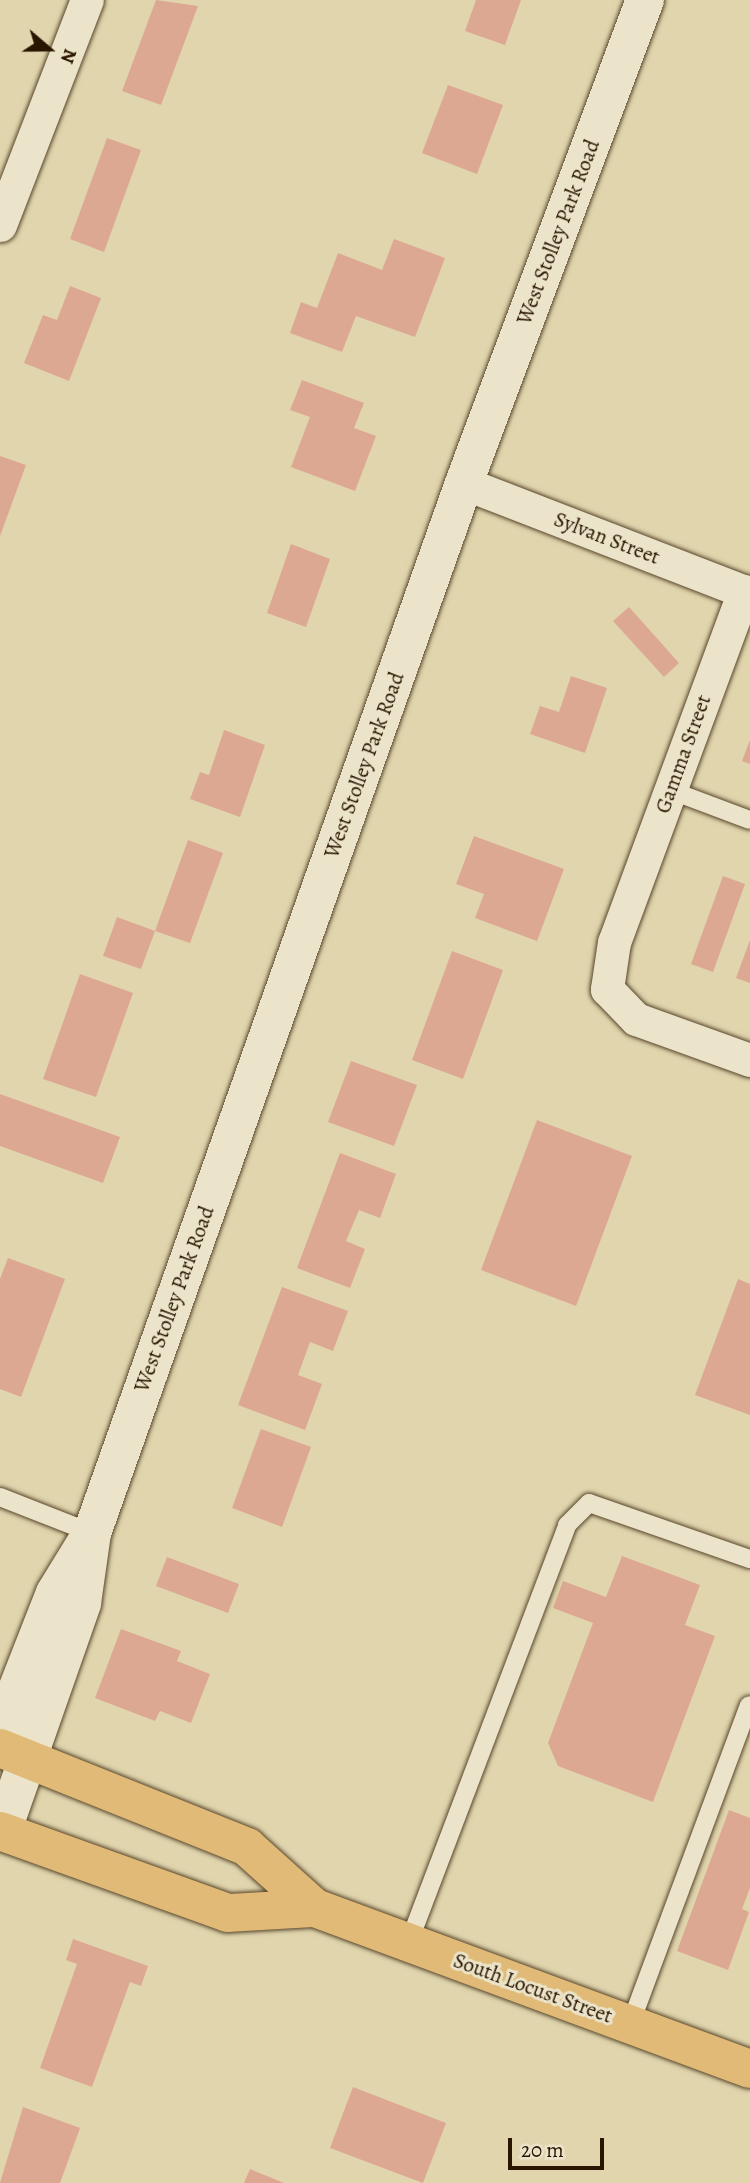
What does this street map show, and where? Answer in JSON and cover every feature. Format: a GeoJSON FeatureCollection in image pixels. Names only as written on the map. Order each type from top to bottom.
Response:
{"type":"FeatureCollection","features":[{"type":"Feature","properties":{"kind":"main road","name":"West Stolley Park Road"},"geometry":{"type":"LineString","coordinates":[[1,1831],[16,1753],[82,1603],[92,1533],[464,483],[645,0]]}},
{"type":"Feature","properties":{"kind":"main road","name":"West Stolley Park Road"},"geometry":{"type":"LineString","coordinates":[[0,1733],[55,1593],[92,1533]]}},
{"type":"Feature","properties":{"kind":"main road","name":"South Locust Street"},"geometry":{"type":"LineString","coordinates":[[16,1753],[247,1847],[315,1908],[750,2069]]}},
{"type":"Feature","properties":{"kind":"main road","name":"South Locust Street"},"geometry":{"type":"LineString","coordinates":[[1,1831],[228,1913],[315,1908]]}},
{"type":"Feature","properties":{"kind":"street"},"geometry":{"type":"LineString","coordinates":[[2,215],[87,0]]}},
{"type":"Feature","properties":{"kind":"street","name":"Sylvan Street"},"geometry":{"type":"LineString","coordinates":[[464,483],[747,593]]}},
{"type":"Feature","properties":{"kind":"street","name":"Gamma Street"},"geometry":{"type":"LineString","coordinates":[[747,593],[623,917],[607,989],[636,1019],[750,1060]]}},
{"type":"Feature","properties":{"kind":"lane"},"geometry":{"type":"LineString","coordinates":[[670,790],[750,820]]}},
{"type":"Feature","properties":{"kind":"lane"},"geometry":{"type":"LineString","coordinates":[[0,1497],[92,1533]]}},
{"type":"Feature","properties":{"kind":"lane"},"geometry":{"type":"LineString","coordinates":[[409,1942],[567,1525],[589,1503],[750,1559]]}},
{"type":"Feature","properties":{"kind":"lane"},"geometry":{"type":"LineString","coordinates":[[631,2025],[749,1705]]}},
{"type":"Feature","properties":{"kind":"building"},"geometry":{"type":"Polygon","coordinates":[[[156,0],[198,6],[161,105],[122,91],[156,0]]]}},
{"type":"Feature","properties":{"kind":"building"},"geometry":{"type":"Polygon","coordinates":[[[476,0],[521,0],[505,45],[465,31],[476,0]]]}},
{"type":"Feature","properties":{"kind":"building"},"geometry":{"type":"Polygon","coordinates":[[[448,85],[503,105],[477,174],[422,153],[448,85]]]}},
{"type":"Feature","properties":{"kind":"building"},"geometry":{"type":"Polygon","coordinates":[[[107,138],[141,150],[104,252],[70,239],[107,138]]]}},
{"type":"Feature","properties":{"kind":"building"},"geometry":{"type":"Polygon","coordinates":[[[394,239],[445,258],[415,337],[356,316],[342,352],[290,333],[301,302],[317,308],[338,253],[382,270],[394,239]]]}},
{"type":"Feature","properties":{"kind":"building"},"geometry":{"type":"Polygon","coordinates":[[[70,286],[101,298],[69,381],[24,363],[43,315],[57,320],[70,286]]]}},
{"type":"Feature","properties":{"kind":"building"},"geometry":{"type":"Polygon","coordinates":[[[302,380],[364,403],[354,428],[376,436],[355,491],[291,467],[310,417],[290,410],[302,380]]]}},
{"type":"Feature","properties":{"kind":"building"},"geometry":{"type":"Polygon","coordinates":[[[0,456],[26,465],[0,536],[0,456]]]}},
{"type":"Feature","properties":{"kind":"building"},"geometry":{"type":"Polygon","coordinates":[[[291,544],[330,559],[306,627],[267,613],[291,544]]]}},
{"type":"Feature","properties":{"kind":"building"},"geometry":{"type":"Polygon","coordinates":[[[629,607],[679,663],[664,677],[613,621],[629,607]]]}},
{"type":"Feature","properties":{"kind":"building"},"geometry":{"type":"Polygon","coordinates":[[[571,676],[607,688],[585,753],[530,734],[540,706],[559,712],[571,676]]]}},
{"type":"Feature","properties":{"kind":"building"},"geometry":{"type":"Polygon","coordinates":[[[224,730],[265,745],[240,817],[190,799],[200,772],[209,775],[224,730]]]}},
{"type":"Feature","properties":{"kind":"building"},"geometry":{"type":"Polygon","coordinates":[[[750,740],[750,764],[742,761],[750,740]]]}},
{"type":"Feature","properties":{"kind":"building"},"geometry":{"type":"Polygon","coordinates":[[[474,836],[564,869],[537,941],[475,918],[484,894],[456,884],[474,836]]]}},
{"type":"Feature","properties":{"kind":"building"},"geometry":{"type":"Polygon","coordinates":[[[188,840],[223,853],[190,943],[155,931],[188,840]]]}},
{"type":"Feature","properties":{"kind":"building"},"geometry":{"type":"Polygon","coordinates":[[[723,876],[745,884],[713,972],[691,964],[723,876]]]}},
{"type":"Feature","properties":{"kind":"building"},"geometry":{"type":"Polygon","coordinates":[[[117,917],[155,931],[141,969],[103,956],[117,917]]]}},
{"type":"Feature","properties":{"kind":"building"},"geometry":{"type":"Polygon","coordinates":[[[750,940],[750,983],[736,978],[750,940]]]}},
{"type":"Feature","properties":{"kind":"building"},"geometry":{"type":"Polygon","coordinates":[[[452,951],[503,970],[463,1079],[412,1060],[452,951]]]}},
{"type":"Feature","properties":{"kind":"building"},"geometry":{"type":"Polygon","coordinates":[[[80,974],[133,993],[96,1097],[43,1079],[80,974]]]}},
{"type":"Feature","properties":{"kind":"building"},"geometry":{"type":"Polygon","coordinates":[[[351,1061],[417,1085],[394,1146],[328,1122],[351,1061]]]}},
{"type":"Feature","properties":{"kind":"building"},"geometry":{"type":"Polygon","coordinates":[[[0,1094],[120,1137],[103,1183],[0,1146],[0,1094]]]}},
{"type":"Feature","properties":{"kind":"building"},"geometry":{"type":"Polygon","coordinates":[[[537,1120],[632,1156],[576,1306],[481,1270],[537,1120]]]}},
{"type":"Feature","properties":{"kind":"building"},"geometry":{"type":"Polygon","coordinates":[[[340,1153],[396,1174],[380,1218],[359,1210],[346,1241],[365,1249],[350,1288],[297,1268],[340,1153]]]}},
{"type":"Feature","properties":{"kind":"building"},"geometry":{"type":"Polygon","coordinates":[[[8,1258],[65,1279],[21,1397],[0,1389],[0,1279],[8,1258]]]}},
{"type":"Feature","properties":{"kind":"building"},"geometry":{"type":"Polygon","coordinates":[[[738,1279],[750,1284],[750,1415],[695,1395],[738,1279]]]}},
{"type":"Feature","properties":{"kind":"building"},"geometry":{"type":"Polygon","coordinates":[[[282,1287],[348,1311],[333,1351],[310,1342],[298,1375],[322,1384],[305,1430],[238,1405],[282,1287]]]}},
{"type":"Feature","properties":{"kind":"building"},"geometry":{"type":"Polygon","coordinates":[[[261,1429],[311,1447],[282,1527],[232,1508],[261,1429]]]}},
{"type":"Feature","properties":{"kind":"building"},"geometry":{"type":"Polygon","coordinates":[[[622,1556],[700,1585],[685,1625],[715,1636],[653,1802],[558,1766],[548,1743],[593,1623],[553,1608],[563,1581],[606,1597],[622,1556]]]}},
{"type":"Feature","properties":{"kind":"building"},"geometry":{"type":"Polygon","coordinates":[[[167,1557],[239,1584],[228,1613],[156,1586],[167,1557]]]}},
{"type":"Feature","properties":{"kind":"building"},"geometry":{"type":"Polygon","coordinates":[[[121,1629],[181,1651],[177,1661],[210,1674],[191,1723],[160,1711],[155,1721],[95,1698],[121,1629]]]}},
{"type":"Feature","properties":{"kind":"building"},"geometry":{"type":"Polygon","coordinates":[[[729,1810],[750,1818],[750,1888],[742,1909],[749,1912],[728,1970],[677,1951],[729,1810]]]}},
{"type":"Feature","properties":{"kind":"building"},"geometry":{"type":"Polygon","coordinates":[[[73,1939],[148,1966],[141,1986],[130,1982],[92,2087],[40,2068],[77,1964],[66,1960],[73,1939]]]}},
{"type":"Feature","properties":{"kind":"building"},"geometry":{"type":"Polygon","coordinates":[[[353,2087],[446,2123],[423,2183],[330,2148],[353,2087]]]}},
{"type":"Feature","properties":{"kind":"building"},"geometry":{"type":"Polygon","coordinates":[[[23,2107],[80,2128],[60,2183],[0,2183],[23,2107]]]}},
{"type":"Feature","properties":{"kind":"building"},"geometry":{"type":"Polygon","coordinates":[[[250,2169],[284,2183],[244,2183],[250,2169]]]}}]}
